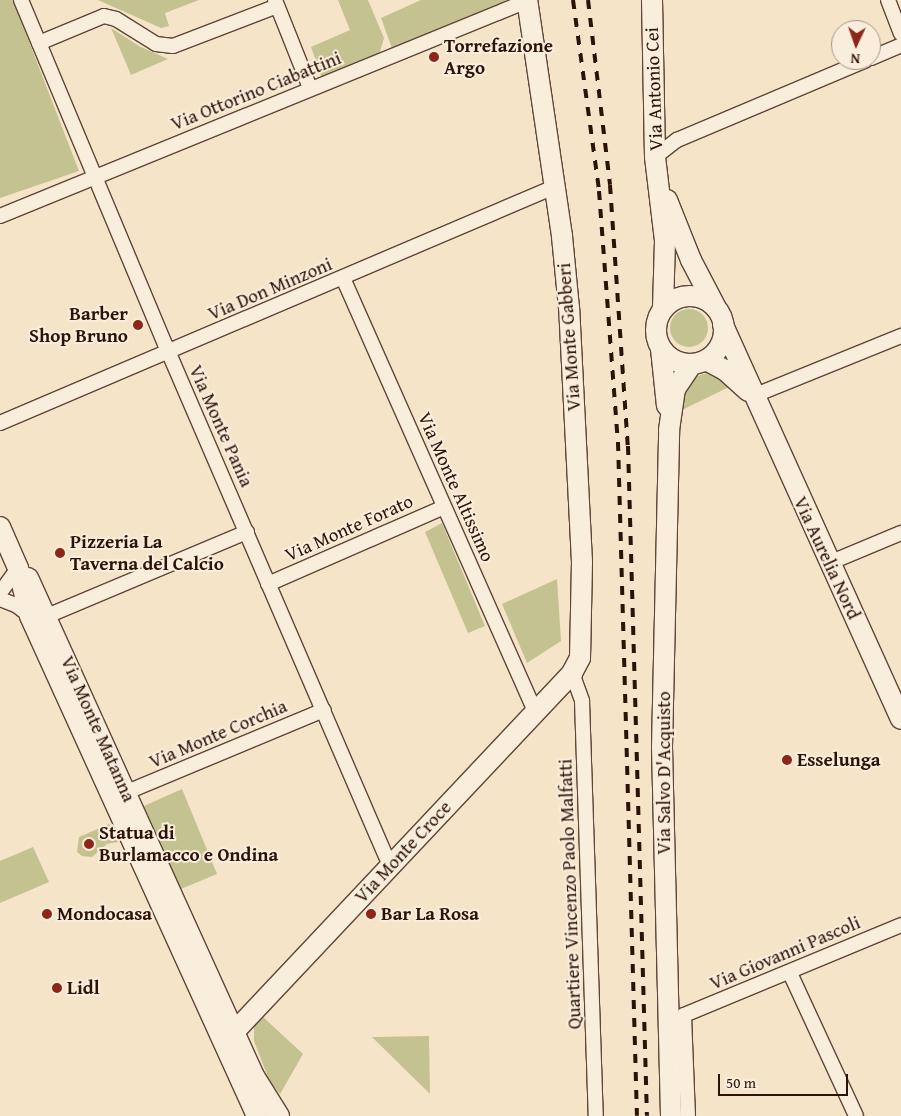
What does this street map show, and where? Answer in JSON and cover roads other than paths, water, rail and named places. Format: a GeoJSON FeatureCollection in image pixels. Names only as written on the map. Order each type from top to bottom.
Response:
{"type":"FeatureCollection","features":[{"type":"Feature","properties":{"kind":"street","name":"Via Monte Pania"},"geometry":{"type":"LineString","coordinates":[[21,0],[168,353],[390,866]]}},
{"type":"Feature","properties":{"kind":"street","name":"Via Ottorino Ciabattini"},"geometry":{"type":"LineString","coordinates":[[0,216],[527,0]]}},
{"type":"Feature","properties":{"kind":"street","name":"Via Monte Gabberi"},"geometry":{"type":"LineString","coordinates":[[527,0],[569,308],[582,562],[581,650],[572,673]]}},
{"type":"Feature","properties":{"kind":"street","name":"Via Antonio Cei"},"geometry":{"type":"LineString","coordinates":[[652,0],[655,157],[665,242],[663,309]]}},
{"type":"Feature","properties":{"kind":"street"},"geometry":{"type":"LineString","coordinates":[[888,0],[901,34]]}},
{"type":"Feature","properties":{"kind":"street"},"geometry":{"type":"LineString","coordinates":[[39,43],[104,16],[116,19],[156,44],[173,46],[276,3],[310,88]]}},
{"type":"Feature","properties":{"kind":"street"},"geometry":{"type":"LineString","coordinates":[[881,54],[901,45]]}},
{"type":"Feature","properties":{"kind":"street"},"geometry":{"type":"LineString","coordinates":[[655,157],[677,140],[842,70]]}},
{"type":"Feature","properties":{"kind":"street","name":"Via Antonio Cei"},"geometry":{"type":"LineString","coordinates":[[657,178],[691,260],[721,320]]}},
{"type":"Feature","properties":{"kind":"street","name":"Via Don Minzoni"},"geometry":{"type":"LineString","coordinates":[[0,423],[554,187]]}},
{"type":"Feature","properties":{"kind":"street","name":"Via Monte Altissimo"},"geometry":{"type":"LineString","coordinates":[[343,278],[535,711]]}},
{"type":"Feature","properties":{"kind":"street"},"geometry":{"type":"LineString","coordinates":[[697,297],[706,301],[721,320],[720,345],[699,362],[674,360],[662,349],[656,329],[663,309],[678,298],[697,297]]}},
{"type":"Feature","properties":{"kind":"street","name":"Via Aurelia Nord"},"geometry":{"type":"LineString","coordinates":[[721,320],[753,396],[901,719]]}},
{"type":"Feature","properties":{"kind":"street"},"geometry":{"type":"LineString","coordinates":[[753,396],[901,336]]}},
{"type":"Feature","properties":{"kind":"street","name":"Via Salvo D'Acquisto"},"geometry":{"type":"LineString","coordinates":[[662,349],[669,430],[662,747],[671,1116]]}},
{"type":"Feature","properties":{"kind":"street","name":"Via Aurelia Nord"},"geometry":{"type":"LineString","coordinates":[[699,362],[725,370],[753,396]]}},
{"type":"Feature","properties":{"kind":"street","name":"Via Salvo D'Acquisto"},"geometry":{"type":"LineString","coordinates":[[669,430],[675,389],[699,362]]}},
{"type":"Feature","properties":{"kind":"street","name":"Via Monte Forato"},"geometry":{"type":"LineString","coordinates":[[268,584],[444,507]]}},
{"type":"Feature","properties":{"kind":"street","name":"Via Monte Matanna"},"geometry":{"type":"LineString","coordinates":[[0,527],[18,568],[30,580],[39,616],[213,1024],[256,1116]]}},
{"type":"Feature","properties":{"kind":"street"},"geometry":{"type":"LineString","coordinates":[[0,599],[39,616],[247,532]]}},
{"type":"Feature","properties":{"kind":"street"},"geometry":{"type":"LineString","coordinates":[[829,563],[901,533]]}},
{"type":"Feature","properties":{"kind":"street"},"geometry":{"type":"LineString","coordinates":[[0,593],[18,568]]}},
{"type":"Feature","properties":{"kind":"street","name":"Via Monte Matanna"},"geometry":{"type":"LineString","coordinates":[[39,616],[127,792],[259,1084],[279,1116]]}},
{"type":"Feature","properties":{"kind":"street","name":"Via Monte Croce"},"geometry":{"type":"LineString","coordinates":[[234,1030],[572,673]]}},
{"type":"Feature","properties":{"kind":"street","name":"Quartiere Vincenzo Paolo Malfatti"},"geometry":{"type":"LineString","coordinates":[[572,673],[582,701],[596,1116]]}},
{"type":"Feature","properties":{"kind":"street","name":"Via Monte Corchia"},"geometry":{"type":"LineString","coordinates":[[127,792],[324,710]]}},
{"type":"Feature","properties":{"kind":"street","name":"Via Giovanni Pascoli"},"geometry":{"type":"LineString","coordinates":[[688,1116],[684,1015],[790,973],[901,925]]}},
{"type":"Feature","properties":{"kind":"street"},"geometry":{"type":"LineString","coordinates":[[790,973],[856,1116]]}},
{"type":"Feature","properties":{"kind":"railway"},"geometry":{"type":"LineString","coordinates":[[573,0],[599,191],[618,442],[637,1116]]}},
{"type":"Feature","properties":{"kind":"railway"},"geometry":{"type":"LineString","coordinates":[[588,0],[610,185],[628,446],[647,1116]]}},
{"type":"Feature","properties":{"kind":"place","name":"Torrefazione Argo"},"geometry":{"type":"Point","coordinates":[434,57]}},
{"type":"Feature","properties":{"kind":"place","name":"Barber Shop Bruno"},"geometry":{"type":"Point","coordinates":[138,325]}},
{"type":"Feature","properties":{"kind":"place","name":"Pizzeria La Taverna del Calcio"},"geometry":{"type":"Point","coordinates":[60,553]}},
{"type":"Feature","properties":{"kind":"place","name":"Esselunga"},"geometry":{"type":"Point","coordinates":[787,760]}},
{"type":"Feature","properties":{"kind":"place","name":"Statua di Burlamacco e Ondina"},"geometry":{"type":"Point","coordinates":[89,844]}},
{"type":"Feature","properties":{"kind":"place","name":"Mondocasa"},"geometry":{"type":"Point","coordinates":[47,914]}},
{"type":"Feature","properties":{"kind":"place","name":"Bar La Rosa"},"geometry":{"type":"Point","coordinates":[371,914]}},
{"type":"Feature","properties":{"kind":"place","name":"Lidl"},"geometry":{"type":"Point","coordinates":[57,988]}}]}
